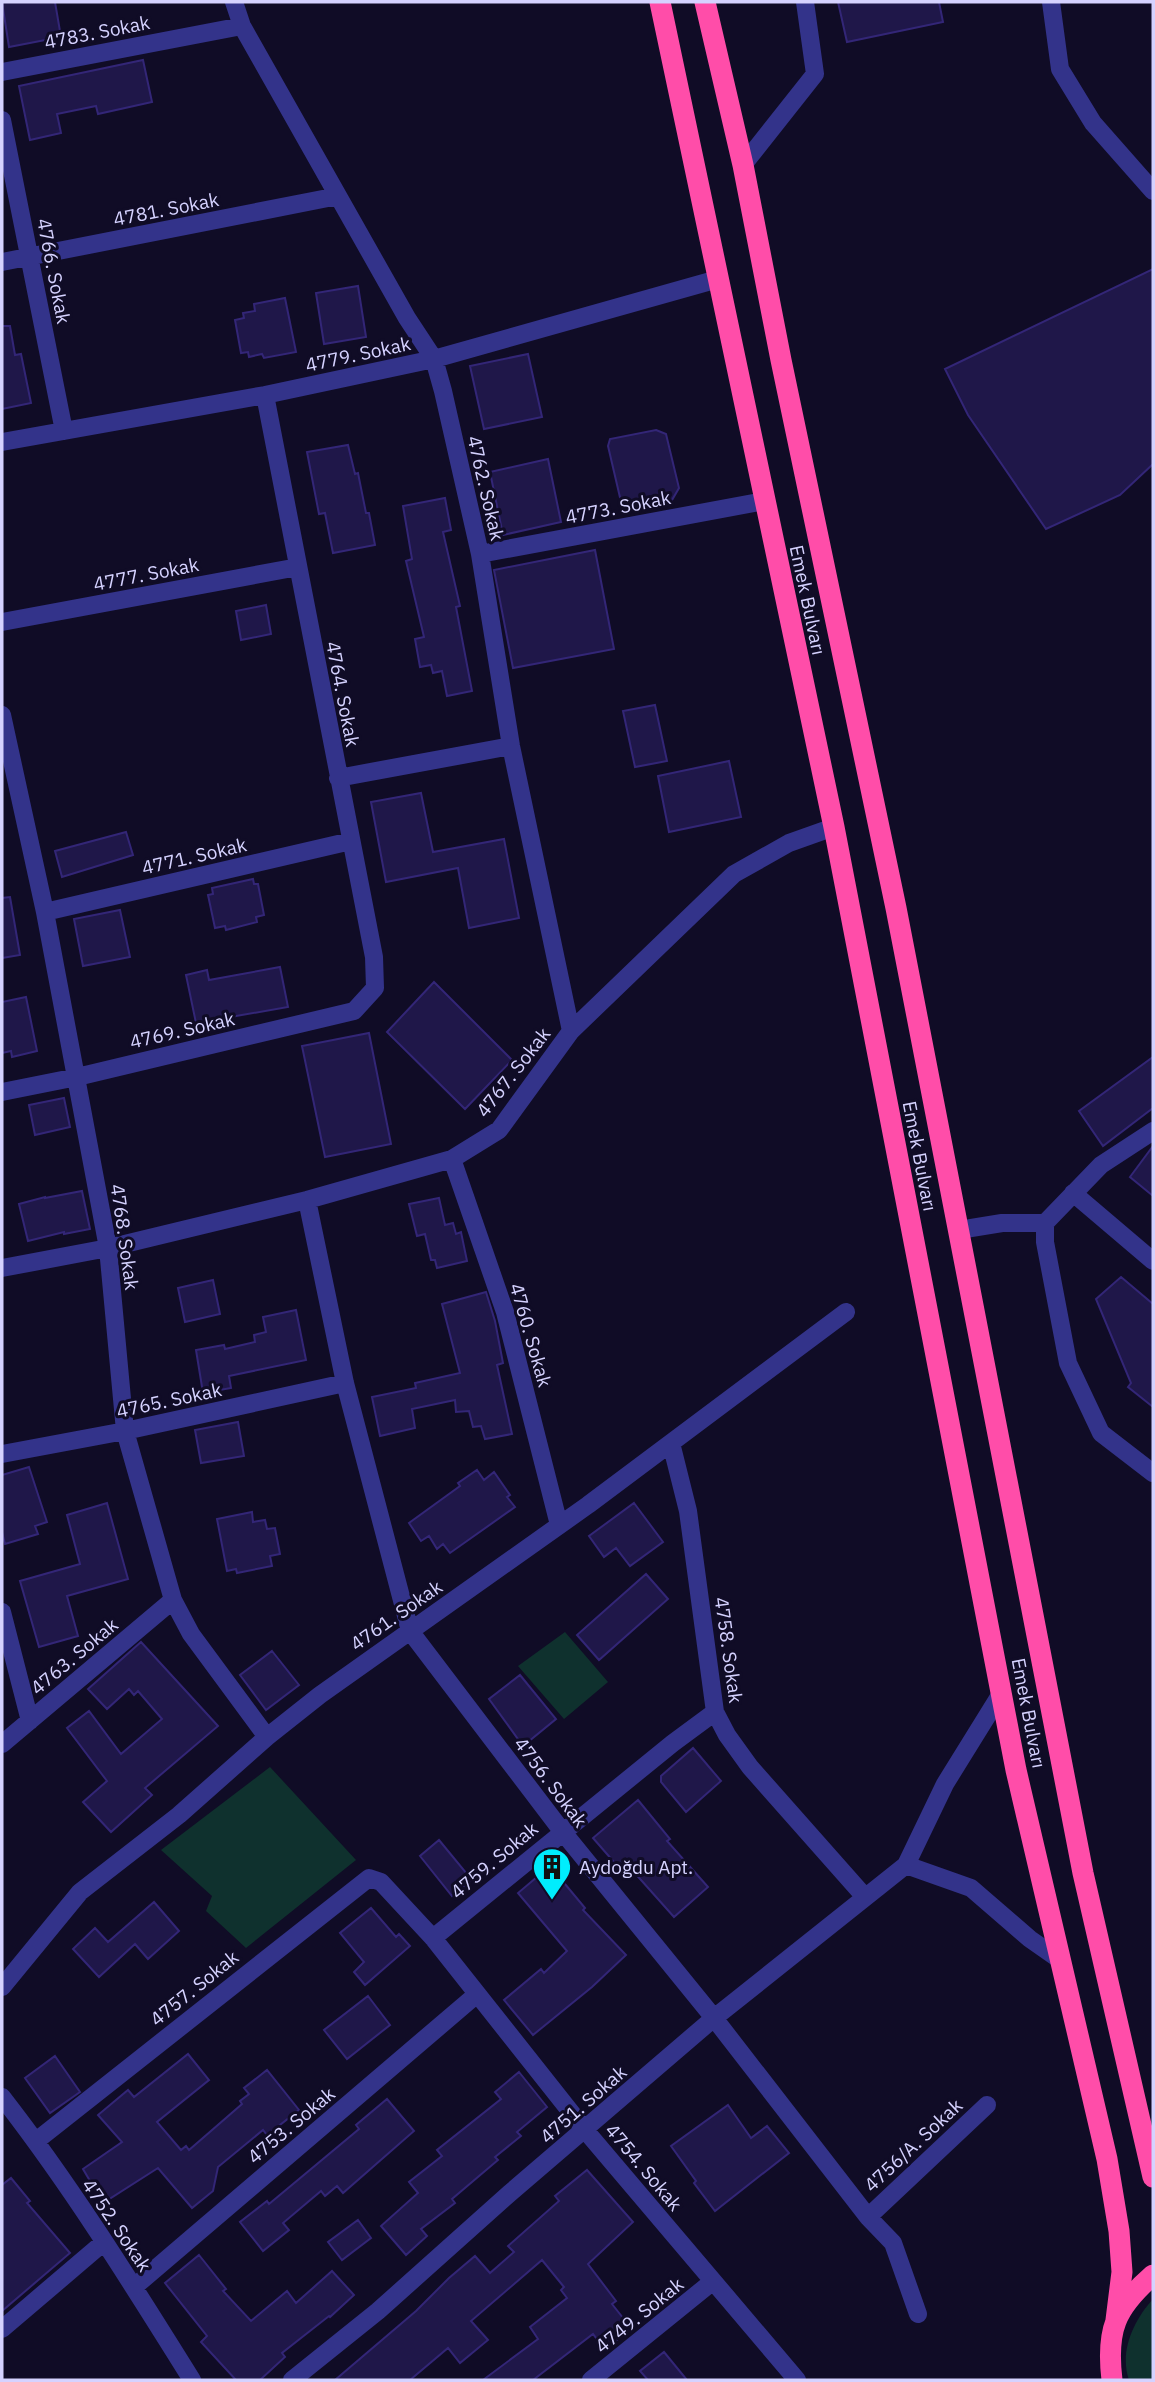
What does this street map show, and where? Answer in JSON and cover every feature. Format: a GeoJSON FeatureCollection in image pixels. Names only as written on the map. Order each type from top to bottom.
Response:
{"type":"FeatureCollection","features":[{"type":"Feature","properties":{"kind":"highway","name":"Emek Bulvarı"},"geometry":{"type":"LineString","coordinates":[[660,2],[834,827],[1016,1770],[1107,2159],[1119,2231],[1122,2272],[1109,2350],[1112,2380]]}},
{"type":"Feature","properties":{"kind":"highway","name":"Emek Bulvarı"},"geometry":{"type":"LineString","coordinates":[[705,2],[743,165],[783,374],[896,908],[1083,1872],[1153,2177]]}},
{"type":"Feature","properties":{"kind":"highway"},"geometry":{"type":"LineString","coordinates":[[1116,2320],[1132,2293],[1153,2275]]}},
{"type":"Feature","properties":{"kind":"street","name":"4762. Sokak"},"geometry":{"type":"LineString","coordinates":[[234,2],[242,26],[407,318],[434,359],[480,554],[511,746],[571,1031]]}},
{"type":"Feature","properties":{"kind":"street"},"geometry":{"type":"LineString","coordinates":[[743,165],[815,74],[805,2]]}},
{"type":"Feature","properties":{"kind":"street"},"geometry":{"type":"LineString","coordinates":[[1051,2],[1060,69],[1093,123],[1153,191]]}},
{"type":"Feature","properties":{"kind":"street","name":"4783. Sokak"},"geometry":{"type":"LineString","coordinates":[[2,72],[242,26]]}},
{"type":"Feature","properties":{"kind":"street","name":"4766. Sokak"},"geometry":{"type":"LineString","coordinates":[[2,120],[64,431]]}},
{"type":"Feature","properties":{"kind":"street","name":"4781. Sokak"},"geometry":{"type":"LineString","coordinates":[[2,262],[338,196]]}},
{"type":"Feature","properties":{"kind":"street","name":"4779. Sokak"},"geometry":{"type":"LineString","coordinates":[[2,442],[265,395],[434,359],[718,279]]}},
{"type":"Feature","properties":{"kind":"street","name":"4764. Sokak"},"geometry":{"type":"LineString","coordinates":[[265,395],[374,957],[375,988],[367,999]]}},
{"type":"Feature","properties":{"kind":"street","name":"4773. Sokak"},"geometry":{"type":"LineString","coordinates":[[480,554],[764,502]]}},
{"type":"Feature","properties":{"kind":"street","name":"4777. Sokak"},"geometry":{"type":"LineString","coordinates":[[2,622],[298,567]]}},
{"type":"Feature","properties":{"kind":"street","name":"4768. Sokak"},"geometry":{"type":"LineString","coordinates":[[3,724],[45,912],[108,1248],[125,1431],[173,1600],[191,1634],[267,1737]]}},
{"type":"Feature","properties":{"kind":"street"},"geometry":{"type":"LineString","coordinates":[[338,778],[511,746]]}},
{"type":"Feature","properties":{"kind":"street","name":"4767. Sokak"},"geometry":{"type":"LineString","coordinates":[[2,1268],[108,1248],[307,1200],[452,1159],[499,1130],[571,1031],[734,874],[789,843],[834,827]]}},
{"type":"Feature","properties":{"kind":"street","name":"4771. Sokak"},"geometry":{"type":"LineString","coordinates":[[45,912],[351,841]]}},
{"type":"Feature","properties":{"kind":"street","name":"4769. Sokak"},"geometry":{"type":"LineString","coordinates":[[2,1092],[77,1077],[354,1011],[367,999]]}},
{"type":"Feature","properties":{"kind":"street"},"geometry":{"type":"LineString","coordinates":[[1153,1130],[1101,1165],[1045,1223],[1045,1242],[1068,1363],[1101,1433],[1153,1474]]}},
{"type":"Feature","properties":{"kind":"street","name":"4760. Sokak"},"geometry":{"type":"LineString","coordinates":[[452,1159],[505,1312],[559,1525]]}},
{"type":"Feature","properties":{"kind":"street"},"geometry":{"type":"LineString","coordinates":[[1073,1193],[1153,1261]]}},
{"type":"Feature","properties":{"kind":"street","name":"4756. Sokak"},"geometry":{"type":"LineString","coordinates":[[307,1200],[345,1383],[410,1631],[562,1831],[714,2018],[869,2217],[893,2243],[918,2314]]}},
{"type":"Feature","properties":{"kind":"street"},"geometry":{"type":"LineString","coordinates":[[958,1230],[1002,1223],[1045,1223]]}},
{"type":"Feature","properties":{"kind":"street","name":"4761. Sokak"},"geometry":{"type":"LineString","coordinates":[[2,1987],[80,1892],[179,1815],[267,1737],[320,1695],[559,1525],[846,1312]]}},
{"type":"Feature","properties":{"kind":"street","name":"4765. Sokak"},"geometry":{"type":"LineString","coordinates":[[2,1454],[125,1431],[345,1383]]}},
{"type":"Feature","properties":{"kind":"street","name":"4758. Sokak"},"geometry":{"type":"LineString","coordinates":[[671,1443],[688,1511],[715,1713],[750,1767],[865,1897]]}},
{"type":"Feature","properties":{"kind":"street","name":"4763. Sokak"},"geometry":{"type":"LineString","coordinates":[[2,1744],[173,1600]]}},
{"type":"Feature","properties":{"kind":"street"},"geometry":{"type":"LineString","coordinates":[[2,1612],[30,1720]]}},
{"type":"Feature","properties":{"kind":"street"},"geometry":{"type":"LineString","coordinates":[[1002,1692],[946,1784],[906,1865],[971,1888],[1030,1939],[1060,1960]]}},
{"type":"Feature","properties":{"kind":"street","name":"4759. Sokak"},"geometry":{"type":"LineString","coordinates":[[433,1938],[673,1742],[715,1713]]}},
{"type":"Feature","properties":{"kind":"street","name":"4751. Sokak"},"geometry":{"type":"LineString","coordinates":[[292,2380],[378,2311],[510,2193],[714,2018],[906,1865]]}},
{"type":"Feature","properties":{"kind":"street","name":"4757. Sokak"},"geometry":{"type":"LineString","coordinates":[[36,2141],[359,1884],[369,1878],[381,1882]]}},
{"type":"Feature","properties":{"kind":"street","name":"4754. Sokak"},"geometry":{"type":"LineString","coordinates":[[381,1882],[433,1938],[584,2130],[797,2380]]}},
{"type":"Feature","properties":{"kind":"street","name":"4753. Sokak"},"geometry":{"type":"LineString","coordinates":[[134,2287],[476,1995]]}},
{"type":"Feature","properties":{"kind":"street","name":"4752. Sokak"},"geometry":{"type":"LineString","coordinates":[[2,2097],[36,2141],[104,2242],[192,2380]]}},
{"type":"Feature","properties":{"kind":"street","name":"4756/A. Sokak"},"geometry":{"type":"LineString","coordinates":[[869,2217],[987,2105]]}},
{"type":"Feature","properties":{"kind":"street"},"geometry":{"type":"LineString","coordinates":[[2,2329],[104,2242]]}},
{"type":"Feature","properties":{"kind":"street","name":"4749. Sokak"},"geometry":{"type":"LineString","coordinates":[[592,2380],[712,2282]]}},
{"type":"Feature","properties":{"kind":"green space"},"geometry":{"type":"Polygon","coordinates":[[[565,1632],[608,1682],[564,1719],[518,1666],[565,1632]]]}},
{"type":"Feature","properties":{"kind":"green space"},"geometry":{"type":"Polygon","coordinates":[[[270,1767],[356,1860],[246,1948],[206,1911],[212,1896],[161,1850],[270,1767]]]}},
{"type":"Feature","properties":{"kind":"green space"},"geometry":{"type":"Polygon","coordinates":[[[1153,2299],[1153,2380],[1129,2380],[1126,2358],[1130,2336],[1153,2299]]]}},
{"type":"Feature","properties":{"kind":"building"},"geometry":{"type":"Polygon","coordinates":[[[2,2],[55,2],[61,37],[9,47],[2,2]]]}},
{"type":"Feature","properties":{"kind":"building"},"geometry":{"type":"Polygon","coordinates":[[[838,2],[939,2],[943,22],[847,42],[838,2]]]}},
{"type":"Feature","properties":{"kind":"building"},"geometry":{"type":"Polygon","coordinates":[[[143,60],[152,102],[98,114],[96,106],[57,114],[61,133],[30,140],[19,86],[143,60]]]}},
{"type":"Feature","properties":{"kind":"building"},"geometry":{"type":"Polygon","coordinates":[[[1153,269],[1153,464],[1120,495],[1046,529],[968,415],[945,369],[1153,269]]]}},
{"type":"Feature","properties":{"kind":"building"},"geometry":{"type":"Polygon","coordinates":[[[358,286],[366,337],[324,344],[316,293],[358,286]]]}},
{"type":"Feature","properties":{"kind":"building"},"geometry":{"type":"Polygon","coordinates":[[[285,298],[296,352],[264,358],[262,354],[249,357],[248,352],[241,353],[235,320],[244,318],[243,313],[255,311],[254,304],[285,298]]]}},
{"type":"Feature","properties":{"kind":"building"},"geometry":{"type":"Polygon","coordinates":[[[2,326],[10,326],[15,355],[21,354],[31,403],[2,409],[2,326]]]}},
{"type":"Feature","properties":{"kind":"building"},"geometry":{"type":"Polygon","coordinates":[[[528,354],[542,417],[484,429],[470,366],[528,354]]]}},
{"type":"Feature","properties":{"kind":"building"},"geometry":{"type":"Polygon","coordinates":[[[656,430],[666,434],[679,488],[672,500],[629,509],[622,506],[608,446],[610,439],[656,430]]]}},
{"type":"Feature","properties":{"kind":"building"},"geometry":{"type":"Polygon","coordinates":[[[348,445],[355,474],[358,473],[366,513],[369,513],[375,545],[333,553],[325,513],[319,514],[307,452],[348,445]]]}},
{"type":"Feature","properties":{"kind":"building"},"geometry":{"type":"Polygon","coordinates":[[[548,459],[561,522],[503,535],[490,472],[548,459]]]}},
{"type":"Feature","properties":{"kind":"building"},"geometry":{"type":"Polygon","coordinates":[[[445,498],[451,530],[443,532],[460,606],[456,607],[472,691],[447,696],[442,671],[433,673],[431,665],[420,667],[415,639],[424,637],[406,561],[412,559],[403,506],[445,498]]]}},
{"type":"Feature","properties":{"kind":"building"},"geometry":{"type":"Polygon","coordinates":[[[595,550],[614,649],[513,668],[494,570],[595,550]]]}},
{"type":"Feature","properties":{"kind":"building"},"geometry":{"type":"Polygon","coordinates":[[[266,605],[271,634],[241,640],[236,611],[266,605]]]}},
{"type":"Feature","properties":{"kind":"building"},"geometry":{"type":"Polygon","coordinates":[[[655,705],[667,761],[635,767],[623,711],[655,705]]]}},
{"type":"Feature","properties":{"kind":"building"},"geometry":{"type":"Polygon","coordinates":[[[729,761],[741,817],[669,832],[658,776],[729,761]]]}},
{"type":"Feature","properties":{"kind":"building"},"geometry":{"type":"Polygon","coordinates":[[[421,793],[433,852],[504,839],[519,918],[469,928],[458,868],[386,882],[371,802],[421,793]]]}},
{"type":"Feature","properties":{"kind":"building"},"geometry":{"type":"Polygon","coordinates":[[[126,832],[133,855],[62,877],[55,851],[126,832]]]}},
{"type":"Feature","properties":{"kind":"building"},"geometry":{"type":"Polygon","coordinates":[[[253,879],[254,884],[258,884],[264,915],[256,917],[257,922],[226,930],[225,926],[215,928],[208,895],[213,894],[212,888],[253,879]]]}},
{"type":"Feature","properties":{"kind":"building"},"geometry":{"type":"Polygon","coordinates":[[[10,897],[20,955],[2,958],[2,898],[10,897]]]}},
{"type":"Feature","properties":{"kind":"building"},"geometry":{"type":"Polygon","coordinates":[[[120,910],[130,957],[83,966],[74,919],[120,910]]]}},
{"type":"Feature","properties":{"kind":"building"},"geometry":{"type":"Polygon","coordinates":[[[280,967],[288,1007],[196,1023],[186,975],[207,970],[209,980],[280,967]]]}},
{"type":"Feature","properties":{"kind":"building"},"geometry":{"type":"Polygon","coordinates":[[[434,982],[512,1060],[465,1109],[387,1032],[434,982]]]}},
{"type":"Feature","properties":{"kind":"building"},"geometry":{"type":"Polygon","coordinates":[[[26,997],[37,1051],[12,1057],[11,1051],[2,1053],[2,1002],[26,997]]]}},
{"type":"Feature","properties":{"kind":"building"},"geometry":{"type":"Polygon","coordinates":[[[369,1033],[391,1144],[325,1157],[302,1046],[369,1033]]]}},
{"type":"Feature","properties":{"kind":"building"},"geometry":{"type":"Polygon","coordinates":[[[1153,1057],[1153,1108],[1103,1146],[1079,1111],[1153,1057]]]}},
{"type":"Feature","properties":{"kind":"building"},"geometry":{"type":"Polygon","coordinates":[[[64,1098],[70,1127],[35,1135],[29,1105],[64,1098]]]}},
{"type":"Feature","properties":{"kind":"building"},"geometry":{"type":"Polygon","coordinates":[[[1153,1146],[1153,1196],[1130,1177],[1153,1146]]]}},
{"type":"Feature","properties":{"kind":"building"},"geometry":{"type":"Polygon","coordinates":[[[82,1191],[90,1229],[28,1241],[19,1204],[82,1191]]]}},
{"type":"Feature","properties":{"kind":"building"},"geometry":{"type":"Polygon","coordinates":[[[439,1198],[445,1225],[453,1223],[456,1234],[461,1232],[467,1261],[437,1268],[435,1260],[431,1260],[425,1234],[417,1236],[409,1204],[439,1198]]]}},
{"type":"Feature","properties":{"kind":"building"},"geometry":{"type":"Polygon","coordinates":[[[1121,1277],[1153,1304],[1153,1407],[1128,1387],[1131,1383],[1096,1299],[1121,1277]]]}},
{"type":"Feature","properties":{"kind":"building"},"geometry":{"type":"Polygon","coordinates":[[[213,1280],[220,1314],[185,1322],[178,1288],[213,1280]]]}},
{"type":"Feature","properties":{"kind":"building"},"geometry":{"type":"Polygon","coordinates":[[[486,1292],[503,1363],[497,1365],[512,1434],[485,1439],[481,1426],[473,1427],[469,1411],[456,1412],[455,1400],[412,1409],[415,1428],[380,1436],[372,1397],[416,1388],[415,1383],[460,1373],[442,1304],[486,1292]]]}},
{"type":"Feature","properties":{"kind":"building"},"geometry":{"type":"Polygon","coordinates":[[[296,1310],[306,1360],[229,1376],[231,1388],[203,1393],[196,1350],[224,1345],[225,1349],[255,1342],[254,1335],[266,1332],[263,1317],[296,1310]]]}},
{"type":"Feature","properties":{"kind":"building"},"geometry":{"type":"Polygon","coordinates":[[[238,1422],[244,1456],[201,1463],[195,1430],[238,1422]]]}},
{"type":"Feature","properties":{"kind":"building"},"geometry":{"type":"Polygon","coordinates":[[[29,1467],[47,1522],[35,1526],[38,1534],[5,1544],[2,1532],[2,1475],[29,1467]]]}},
{"type":"Feature","properties":{"kind":"building"},"geometry":{"type":"Polygon","coordinates":[[[477,1470],[484,1480],[494,1472],[515,1507],[450,1553],[443,1544],[437,1549],[429,1536],[421,1541],[409,1523],[460,1486],[458,1483],[477,1470]]]}},
{"type":"Feature","properties":{"kind":"building"},"geometry":{"type":"Polygon","coordinates":[[[107,1503],[128,1579],[67,1596],[78,1636],[39,1647],[20,1581],[80,1564],[67,1515],[107,1503]]]}},
{"type":"Feature","properties":{"kind":"building"},"geometry":{"type":"Polygon","coordinates":[[[634,1503],[663,1542],[630,1566],[616,1548],[604,1557],[589,1536],[634,1503]]]}},
{"type":"Feature","properties":{"kind":"building"},"geometry":{"type":"Polygon","coordinates":[[[252,1512],[253,1522],[265,1520],[267,1529],[275,1528],[280,1554],[270,1556],[272,1566],[237,1573],[236,1569],[227,1571],[217,1519],[252,1512]]]}},
{"type":"Feature","properties":{"kind":"building"},"geometry":{"type":"Polygon","coordinates":[[[646,1574],[668,1599],[599,1660],[577,1635],[646,1574]]]}},
{"type":"Feature","properties":{"kind":"building"},"geometry":{"type":"Polygon","coordinates":[[[141,1642],[218,1726],[145,1788],[152,1795],[111,1832],[83,1802],[107,1781],[67,1728],[89,1711],[121,1754],[162,1719],[138,1691],[134,1695],[129,1689],[107,1709],[88,1689],[141,1642]]]}},
{"type":"Feature","properties":{"kind":"building"},"geometry":{"type":"Polygon","coordinates":[[[272,1651],[299,1685],[266,1710],[240,1675],[272,1651]]]}},
{"type":"Feature","properties":{"kind":"building"},"geometry":{"type":"Polygon","coordinates":[[[520,1675],[556,1719],[523,1746],[489,1699],[520,1675]]]}},
{"type":"Feature","properties":{"kind":"building"},"geometry":{"type":"Polygon","coordinates":[[[693,1748],[721,1781],[686,1812],[661,1782],[661,1776],[693,1748]]]}},
{"type":"Feature","properties":{"kind":"building"},"geometry":{"type":"Polygon","coordinates":[[[638,1800],[670,1839],[667,1841],[708,1887],[674,1917],[633,1871],[627,1877],[593,1838],[638,1800]]]}},
{"type":"Feature","properties":{"kind":"building"},"geometry":{"type":"Polygon","coordinates":[[[439,1840],[472,1880],[452,1896],[420,1856],[439,1840]]]}},
{"type":"Feature","properties":{"kind":"building"},"geometry":{"type":"Polygon","coordinates":[[[550,1866],[585,1908],[583,1910],[626,1955],[533,2035],[504,2000],[541,1969],[544,1973],[567,1951],[518,1893],[550,1866]]]}},
{"type":"Feature","properties":{"kind":"building"},"geometry":{"type":"Polygon","coordinates":[[[154,1902],[179,1931],[148,1959],[135,1944],[99,1977],[73,1949],[95,1928],[108,1942],[154,1902]]]}},
{"type":"Feature","properties":{"kind":"building"},"geometry":{"type":"Polygon","coordinates":[[[371,1908],[396,1937],[399,1934],[410,1946],[365,1985],[354,1972],[364,1962],[340,1933],[371,1908]]]}},
{"type":"Feature","properties":{"kind":"building"},"geometry":{"type":"Polygon","coordinates":[[[368,1996],[390,2025],[347,2059],[324,2030],[368,1996]]]}},
{"type":"Feature","properties":{"kind":"building"},"geometry":{"type":"Polygon","coordinates":[[[188,2054],[209,2080],[157,2122],[181,2150],[186,2146],[189,2150],[242,2104],[240,2101],[249,2094],[244,2088],[267,2070],[299,2110],[267,2135],[263,2130],[218,2167],[213,2191],[192,2208],[158,2168],[103,2203],[83,2169],[122,2142],[98,2115],[128,2090],[134,2097],[188,2054]]]}},
{"type":"Feature","properties":{"kind":"building"},"geometry":{"type":"Polygon","coordinates":[[[55,2056],[80,2092],[50,2113],[25,2078],[55,2056]]]}},
{"type":"Feature","properties":{"kind":"building"},"geometry":{"type":"Polygon","coordinates":[[[519,2072],[547,2107],[517,2132],[521,2136],[495,2157],[498,2160],[452,2199],[455,2203],[421,2229],[427,2236],[406,2255],[381,2226],[418,2193],[409,2182],[442,2156],[437,2150],[501,2099],[495,2092],[519,2072]]]}},
{"type":"Feature","properties":{"kind":"building"},"geometry":{"type":"Polygon","coordinates":[[[387,2099],[414,2131],[343,2193],[337,2186],[325,2196],[321,2191],[283,2223],[289,2230],[263,2251],[240,2222],[267,2201],[269,2204],[359,2129],[356,2125],[387,2099]]]}},
{"type":"Feature","properties":{"kind":"building"},"geometry":{"type":"Polygon","coordinates":[[[728,2105],[751,2138],[767,2126],[789,2153],[715,2211],[671,2146],[728,2105]]]}},
{"type":"Feature","properties":{"kind":"building"},"geometry":{"type":"Polygon","coordinates":[[[587,2170],[633,2222],[588,2264],[616,2301],[612,2304],[631,2328],[605,2350],[593,2334],[533,2380],[483,2380],[538,2339],[530,2327],[567,2298],[561,2290],[564,2287],[542,2260],[471,2321],[488,2340],[460,2363],[448,2348],[410,2380],[335,2380],[475,2256],[490,2273],[514,2252],[508,2246],[559,2201],[555,2196],[587,2170]]]}},
{"type":"Feature","properties":{"kind":"building"},"geometry":{"type":"Polygon","coordinates":[[[11,2178],[30,2201],[27,2203],[70,2253],[2,2311],[2,2185],[11,2178]]]}},
{"type":"Feature","properties":{"kind":"building"},"geometry":{"type":"Polygon","coordinates":[[[358,2220],[371,2238],[342,2260],[328,2242],[358,2220]]]}},
{"type":"Feature","properties":{"kind":"building"},"geometry":{"type":"Polygon","coordinates":[[[199,2255],[226,2289],[223,2291],[251,2321],[287,2291],[296,2303],[332,2271],[354,2295],[282,2353],[285,2357],[260,2380],[236,2380],[201,2342],[207,2336],[165,2283],[199,2255]]]}},
{"type":"Feature","properties":{"kind":"building"},"geometry":{"type":"Polygon","coordinates":[[[664,2352],[687,2380],[648,2380],[640,2371],[664,2352]]]}},
{"type":"Feature","properties":{"kind":"place","name":"Aydoğdu Apt."},"geometry":{"type":"Point","coordinates":[552,1901]}}]}
